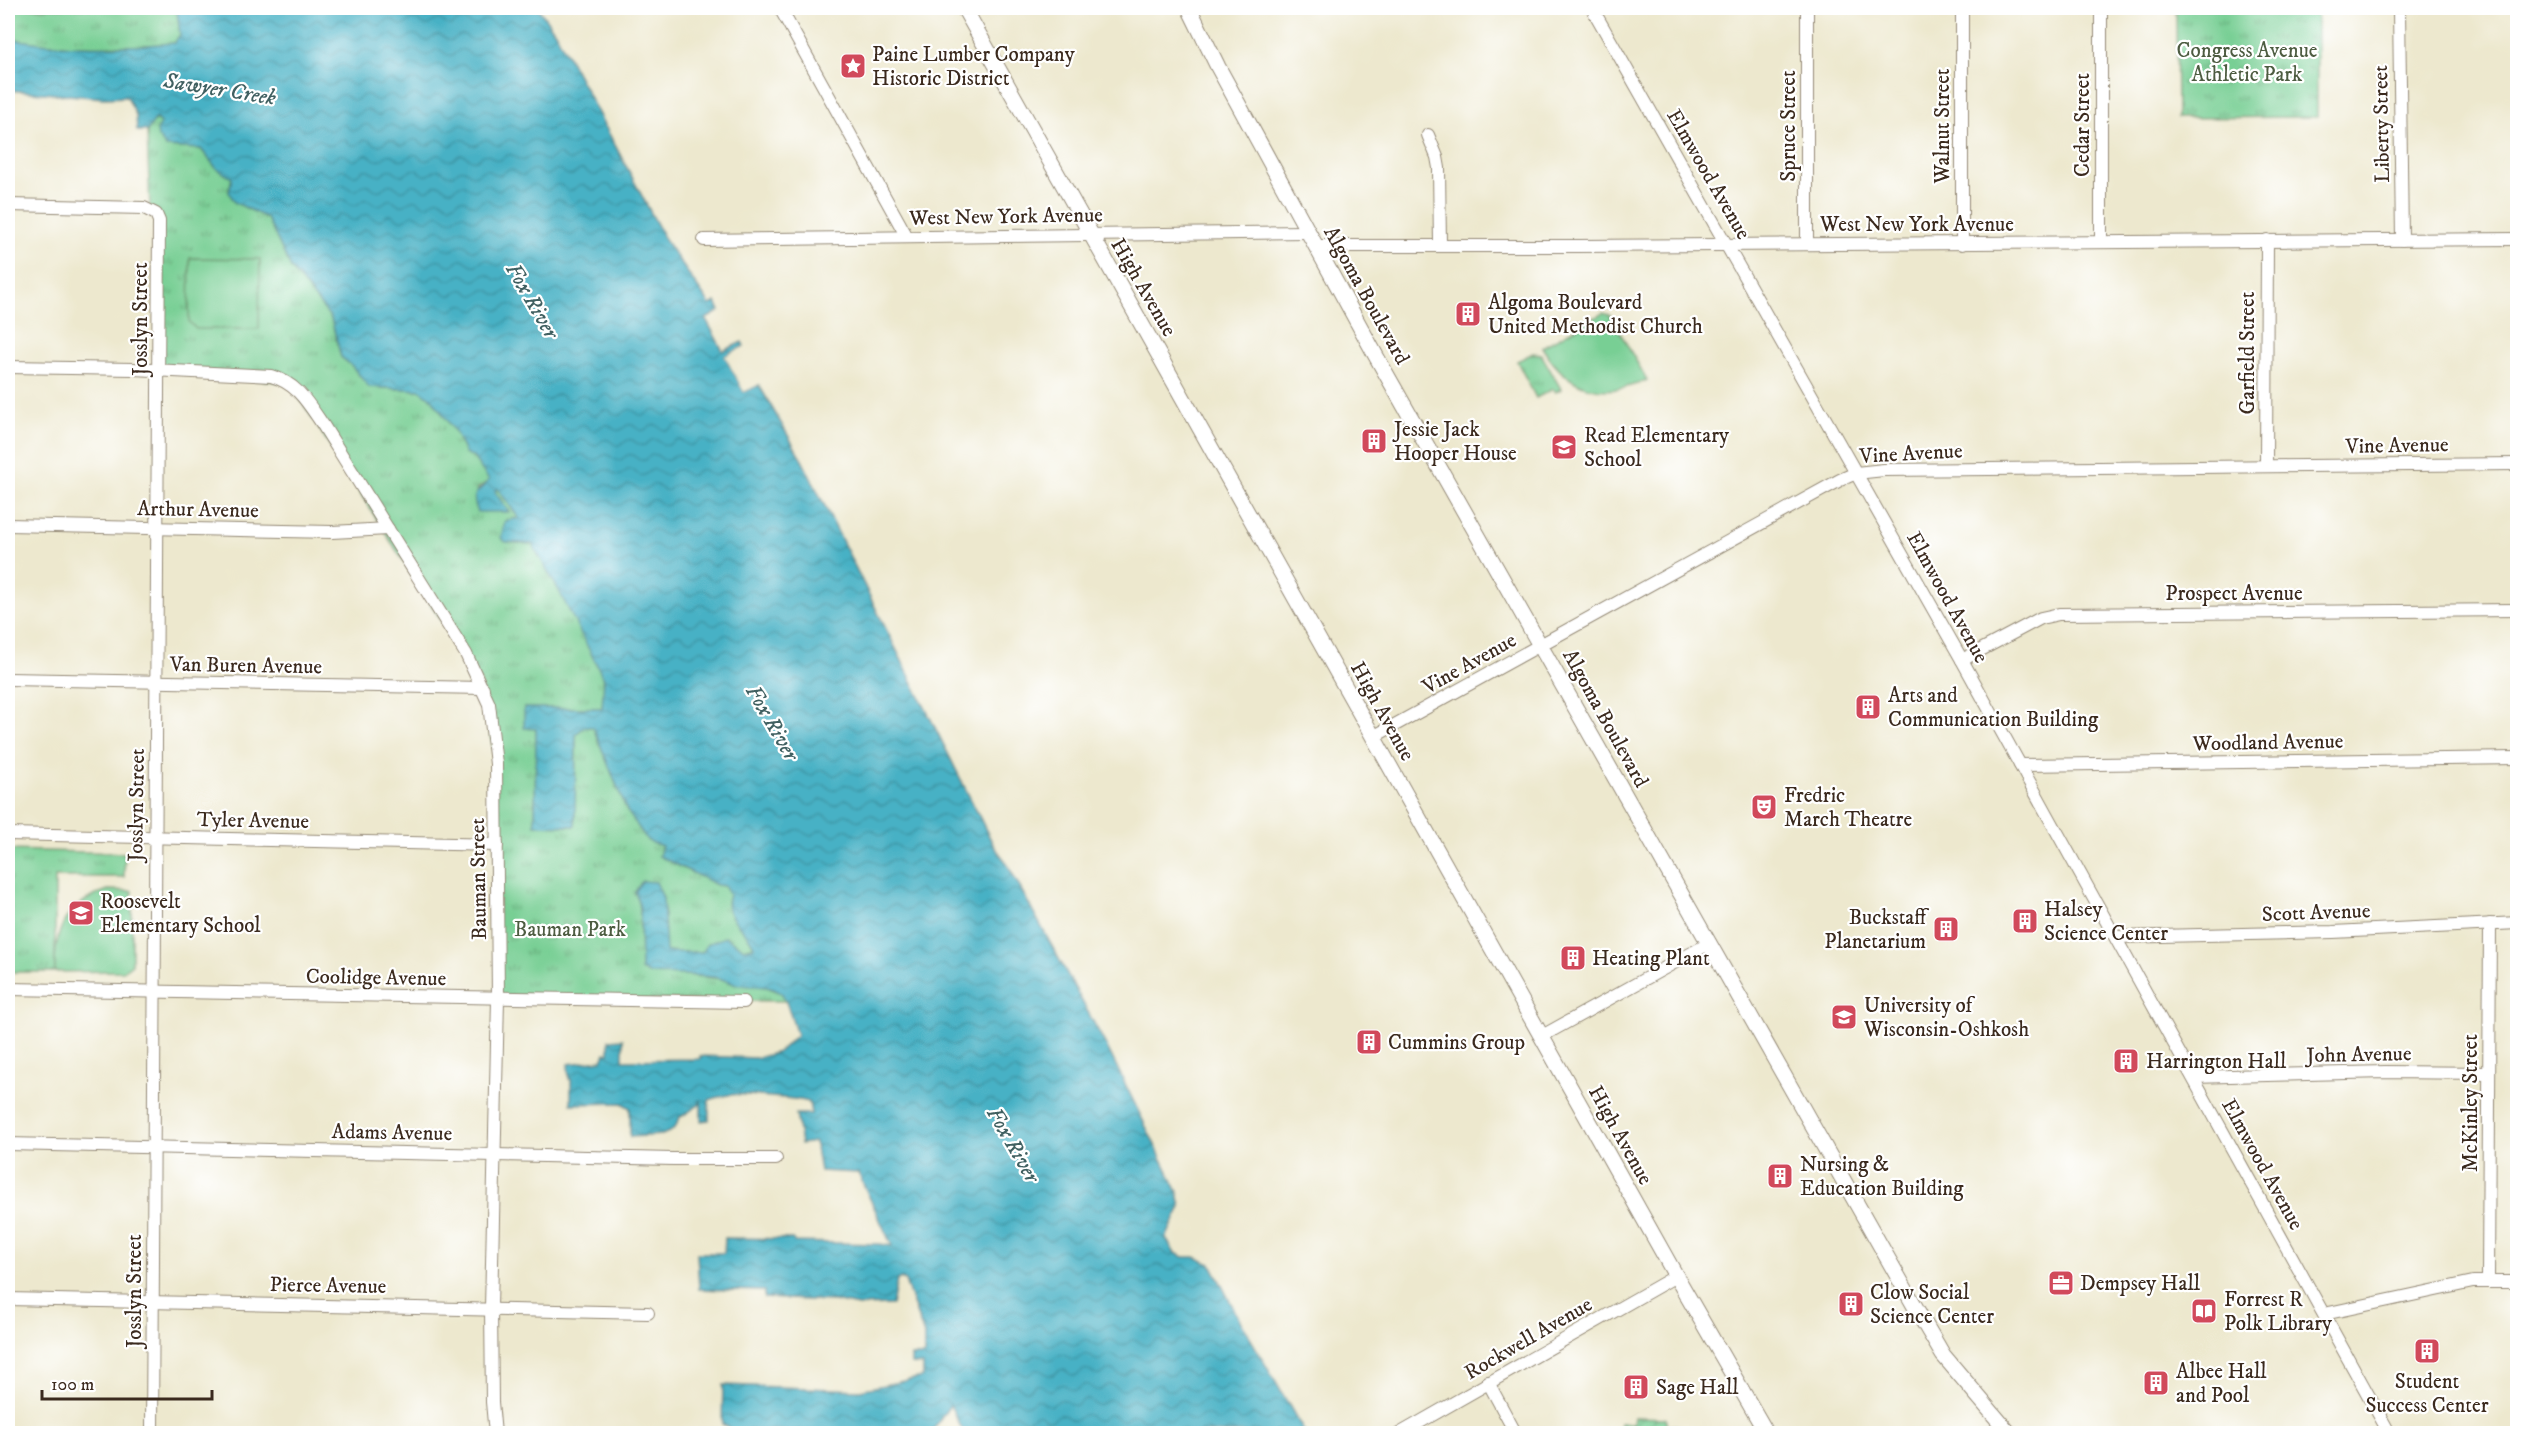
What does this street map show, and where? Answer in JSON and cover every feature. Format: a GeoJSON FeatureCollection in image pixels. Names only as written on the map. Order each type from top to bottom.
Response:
{"type":"FeatureCollection","features":[{"type":"Feature","properties":{"kind":"main road","name":"High Avenue"},"geometry":{"type":"LineString","coordinates":[[964,8],[1767,1434]]}},
{"type":"Feature","properties":{"kind":"main road","name":"Algoma Boulevard"},"geometry":{"type":"LineString","coordinates":[[1189,8],[1308,232],[1943,1355],[2010,1434]]}},
{"type":"Feature","properties":{"kind":"street"},"geometry":{"type":"LineString","coordinates":[[780,8],[907,237]]}},
{"type":"Feature","properties":{"kind":"street","name":"Elmwood Avenue"},"geometry":{"type":"LineString","coordinates":[[1592,8],[1962,660],[2387,1429]]}},
{"type":"Feature","properties":{"kind":"street","name":"Spruce Street"},"geometry":{"type":"LineString","coordinates":[[1807,8],[1807,244]]}},
{"type":"Feature","properties":{"kind":"street","name":"Walnut Street"},"geometry":{"type":"LineString","coordinates":[[1962,8],[1962,244]]}},
{"type":"Feature","properties":{"kind":"street","name":"Cedar Street"},"geometry":{"type":"LineString","coordinates":[[2101,8],[2102,242]]}},
{"type":"Feature","properties":{"kind":"street","name":"Liberty Street"},"geometry":{"type":"LineString","coordinates":[[2399,8],[2402,240]]}},
{"type":"Feature","properties":{"kind":"street"},"geometry":{"type":"LineString","coordinates":[[1428,135],[1439,168],[1440,245]]}},
{"type":"Feature","properties":{"kind":"street","name":"Josslyn Street"},"geometry":{"type":"LineString","coordinates":[[8,205],[144,208],[156,213],[159,221],[152,1434]]}},
{"type":"Feature","properties":{"kind":"street","name":"West New York Avenue"},"geometry":{"type":"LineString","coordinates":[[704,240],[1308,232]]}},
{"type":"Feature","properties":{"kind":"street","name":"West New York Avenue"},"geometry":{"type":"LineString","coordinates":[[1316,246],[2517,239]]}},
{"type":"Feature","properties":{"kind":"street","name":"Garfield Street"},"geometry":{"type":"LineString","coordinates":[[2266,466],[2267,240]]}},
{"type":"Feature","properties":{"kind":"street"},"geometry":{"type":"LineString","coordinates":[[8,367],[159,370]]}},
{"type":"Feature","properties":{"kind":"street","name":"Bauman Street"},"geometry":{"type":"LineString","coordinates":[[159,370],[271,376],[290,383],[299,391],[323,425],[466,654],[483,688],[492,715],[495,738],[498,999],[491,1308],[492,1402],[495,1434]]}},
{"type":"Feature","properties":{"kind":"street","name":"Vine Avenue"},"geometry":{"type":"LineString","coordinates":[[1373,737],[1856,473],[1884,470],[2517,464]]}},
{"type":"Feature","properties":{"kind":"street","name":"Arthur Avenue"},"geometry":{"type":"LineString","coordinates":[[8,525],[332,532],[388,530]]}},
{"type":"Feature","properties":{"kind":"street","name":"Prospect Avenue"},"geometry":{"type":"LineString","coordinates":[[1962,660],[2041,618],[2059,614],[2517,610]]}},
{"type":"Feature","properties":{"kind":"street","name":"Van Buren Avenue"},"geometry":{"type":"LineString","coordinates":[[8,679],[483,688]]}},
{"type":"Feature","properties":{"kind":"street","name":"Woodland Avenue"},"geometry":{"type":"LineString","coordinates":[[2020,765],[2517,758]]}},
{"type":"Feature","properties":{"kind":"street","name":"Tyler Avenue"},"geometry":{"type":"LineString","coordinates":[[8,834],[497,845]]}},
{"type":"Feature","properties":{"kind":"street","name":"Scott Avenue"},"geometry":{"type":"LineString","coordinates":[[2116,937],[2517,923]]}},
{"type":"Feature","properties":{"kind":"street","name":"McKinley Street"},"geometry":{"type":"LineString","coordinates":[[2488,1282],[2490,924]]}},
{"type":"Feature","properties":{"kind":"street"},"geometry":{"type":"LineString","coordinates":[[1542,1036],[1710,943]]}},
{"type":"Feature","properties":{"kind":"street","name":"Coolidge Avenue"},"geometry":{"type":"LineString","coordinates":[[8,989],[744,1002]]}},
{"type":"Feature","properties":{"kind":"street","name":"John Avenue"},"geometry":{"type":"LineString","coordinates":[[2193,1077],[2385,1072],[2489,1073]]}},
{"type":"Feature","properties":{"kind":"street","name":"Adams Avenue"},"geometry":{"type":"LineString","coordinates":[[8,1144],[673,1159],[776,1159]]}},
{"type":"Feature","properties":{"kind":"street","name":"Rockwell Avenue"},"geometry":{"type":"LineString","coordinates":[[1399,1434],[1676,1276]]}},
{"type":"Feature","properties":{"kind":"street"},"geometry":{"type":"LineString","coordinates":[[2324,1314],[2473,1282],[2517,1282]]}},
{"type":"Feature","properties":{"kind":"street","name":"Pierce Avenue"},"geometry":{"type":"LineString","coordinates":[[8,1299],[648,1313]]}},
{"type":"Feature","properties":{"kind":"street"},"geometry":{"type":"LineString","coordinates":[[1488,1382],[1516,1434]]}},
{"type":"Feature","properties":{"kind":"green space"},"geometry":{"type":"Polygon","coordinates":[[[8,8],[173,8],[177,11],[180,35],[175,43],[133,46],[91,47],[29,42],[8,38],[8,8]]]}},
{"type":"Feature","properties":{"kind":"green space","name":"Congress Avenue Athletic Park"},"geometry":{"type":"Polygon","coordinates":[[[2176,8],[2317,8],[2317,117],[2177,118],[2176,8]]]}},
{"type":"Feature","properties":{"kind":"green space","name":"Bauman Park"},"geometry":{"type":"Polygon","coordinates":[[[156,118],[161,124],[157,131],[166,147],[201,149],[217,169],[232,178],[229,191],[234,202],[267,218],[291,268],[331,318],[341,357],[352,366],[369,387],[420,390],[433,400],[456,433],[465,453],[473,457],[490,480],[477,489],[508,511],[495,492],[497,488],[519,518],[506,542],[532,544],[560,591],[604,679],[603,708],[524,708],[536,728],[535,825],[575,826],[576,734],[584,727],[593,727],[627,811],[663,846],[659,856],[717,885],[725,886],[729,895],[728,910],[754,947],[703,952],[665,952],[663,898],[659,891],[637,895],[640,907],[641,970],[722,979],[736,984],[762,985],[782,993],[787,1001],[498,999],[496,764],[481,683],[290,383],[159,370],[159,221],[150,210],[147,131],[156,118]]]}},
{"type":"Feature","properties":{"kind":"green space"},"geometry":{"type":"Polygon","coordinates":[[[190,258],[260,259],[259,329],[196,329],[189,322],[190,258]]]}},
{"type":"Feature","properties":{"kind":"green space"},"geometry":{"type":"Polygon","coordinates":[[[1603,313],[1610,315],[1647,380],[1615,389],[1600,390],[1587,387],[1563,373],[1542,347],[1603,313]]]}},
{"type":"Feature","properties":{"kind":"green space"},"geometry":{"type":"Polygon","coordinates":[[[1533,353],[1541,354],[1561,389],[1556,392],[1553,389],[1536,398],[1517,361],[1533,353]]]}},
{"type":"Feature","properties":{"kind":"green space"},"geometry":{"type":"Polygon","coordinates":[[[8,850],[125,853],[124,877],[55,877],[55,972],[8,972],[8,850]]]}},
{"type":"Feature","properties":{"kind":"green space"},"geometry":{"type":"Polygon","coordinates":[[[108,890],[132,891],[132,964],[123,971],[55,972],[57,943],[65,920],[81,903],[108,890]]]}},
{"type":"Feature","properties":{"kind":"green space"},"geometry":{"type":"Polygon","coordinates":[[[1634,1417],[1666,1418],[1666,1425],[1679,1426],[1679,1433],[1620,1433],[1620,1423],[1633,1424],[1634,1417]]]}},
{"type":"Feature","properties":{"kind":"water"},"geometry":{"type":"Polygon","coordinates":[[[173,8],[538,8],[555,32],[667,243],[710,305],[716,302],[720,311],[706,319],[723,351],[742,342],[744,346],[725,356],[744,392],[759,385],[800,456],[994,846],[1006,862],[1107,1047],[1178,1192],[1181,1207],[1166,1238],[1174,1252],[1183,1257],[1195,1257],[1211,1264],[1237,1315],[1305,1433],[964,1433],[950,1405],[931,1433],[733,1430],[722,1424],[723,1385],[860,1390],[923,1377],[923,1365],[911,1364],[911,1356],[924,1356],[924,1335],[905,1281],[901,1278],[897,1280],[892,1305],[858,1306],[834,1301],[764,1298],[764,1291],[699,1289],[697,1253],[724,1253],[725,1238],[793,1239],[794,1242],[892,1246],[858,1173],[820,1171],[815,1142],[801,1144],[796,1114],[811,1114],[809,1102],[790,1098],[726,1095],[709,1100],[709,1120],[701,1121],[701,1100],[699,1105],[679,1118],[671,1131],[662,1135],[630,1137],[630,1108],[622,1103],[571,1104],[571,1079],[569,1079],[568,1064],[602,1060],[605,1053],[609,1053],[609,1040],[623,1039],[623,1060],[700,1059],[700,1056],[757,1058],[778,1052],[797,1035],[787,1005],[781,993],[770,988],[692,975],[648,974],[641,970],[640,907],[635,892],[642,881],[656,882],[663,898],[666,952],[703,952],[707,944],[725,937],[745,949],[754,947],[728,910],[729,895],[725,886],[717,885],[659,856],[662,846],[648,841],[627,811],[593,727],[584,727],[576,734],[575,826],[535,825],[536,729],[524,728],[524,708],[602,708],[604,679],[532,544],[506,542],[501,538],[505,521],[519,518],[497,488],[495,492],[509,512],[478,512],[475,505],[476,493],[489,480],[473,457],[465,453],[456,433],[433,400],[420,390],[369,387],[352,366],[341,357],[331,318],[291,268],[267,218],[234,202],[229,192],[232,178],[217,169],[201,149],[166,147],[158,137],[157,131],[161,124],[156,118],[147,131],[137,131],[136,115],[127,97],[104,98],[8,90],[8,38],[49,44],[91,46],[174,43],[180,35],[177,11],[173,8]]]}},
{"type":"Feature","properties":{"kind":"pier"},"geometry":{"type":"Polygon","coordinates":[[[739,349],[740,352],[729,357],[745,388],[756,383],[758,385],[744,392],[725,356],[739,349]]]}},
{"type":"Feature","properties":{"kind":"place","name":"Paine Lumber Company Historic District"},"geometry":{"type":"Point","coordinates":[853,66]}},
{"type":"Feature","properties":{"kind":"place","name":"Algoma Boulevard United Methodist Church"},"geometry":{"type":"Point","coordinates":[1468,314]}},
{"type":"Feature","properties":{"kind":"place","name":"Jessie Jack Hooper House"},"geometry":{"type":"Point","coordinates":[1374,441]}},
{"type":"Feature","properties":{"kind":"place","name":"Read Elementary School"},"geometry":{"type":"Point","coordinates":[1564,447]}},
{"type":"Feature","properties":{"kind":"place","name":"Arts and Communication Building"},"geometry":{"type":"Point","coordinates":[1868,707]}},
{"type":"Feature","properties":{"kind":"place","name":"Fredric March Theatre"},"geometry":{"type":"Point","coordinates":[1764,807]}},
{"type":"Feature","properties":{"kind":"place","name":"Roosevelt Elementary School"},"geometry":{"type":"Point","coordinates":[81,913]}},
{"type":"Feature","properties":{"kind":"place","name":"Halsey Science Center"},"geometry":{"type":"Point","coordinates":[2025,921]}},
{"type":"Feature","properties":{"kind":"place","name":"Buckstaff Planetarium"},"geometry":{"type":"Point","coordinates":[1946,929]}},
{"type":"Feature","properties":{"kind":"place","name":"Heating Plant"},"geometry":{"type":"Point","coordinates":[1573,958]}},
{"type":"Feature","properties":{"kind":"place","name":"University of Wisconsin-Oshkosh"},"geometry":{"type":"Point","coordinates":[1844,1017]}},
{"type":"Feature","properties":{"kind":"place","name":"Cummins Group"},"geometry":{"type":"Point","coordinates":[1369,1042]}},
{"type":"Feature","properties":{"kind":"place","name":"Harrington Hall"},"geometry":{"type":"Point","coordinates":[2126,1061]}},
{"type":"Feature","properties":{"kind":"place","name":"Nursing & Education Building"},"geometry":{"type":"Point","coordinates":[1780,1176]}},
{"type":"Feature","properties":{"kind":"place","name":"Dempsey Hall"},"geometry":{"type":"Point","coordinates":[2061,1283]}},
{"type":"Feature","properties":{"kind":"place","name":"Clow Social Science Center"},"geometry":{"type":"Point","coordinates":[1851,1304]}},
{"type":"Feature","properties":{"kind":"place","name":"Forrest R Polk Library"},"geometry":{"type":"Point","coordinates":[2204,1311]}},
{"type":"Feature","properties":{"kind":"place","name":"Student Success Center"},"geometry":{"type":"Point","coordinates":[2427,1351]}},
{"type":"Feature","properties":{"kind":"place","name":"Albee Hall and Pool"},"geometry":{"type":"Point","coordinates":[2156,1383]}},
{"type":"Feature","properties":{"kind":"place","name":"Sage Hall"},"geometry":{"type":"Point","coordinates":[1636,1387]}},
{"type":"Feature","properties":{"kind":"water label","name":"Sawyer Creek"},"geometry":{"type":"Point","coordinates":[220,88]}},
{"type":"Feature","properties":{"kind":"water label","name":"Fox River"},"geometry":{"type":"Point","coordinates":[533,300]}},
{"type":"Feature","properties":{"kind":"water label","name":"Fox River"},"geometry":{"type":"Point","coordinates":[773,722]}},
{"type":"Feature","properties":{"kind":"water label","name":"Fox River"},"geometry":{"type":"Point","coordinates":[1014,1144]}}]}
